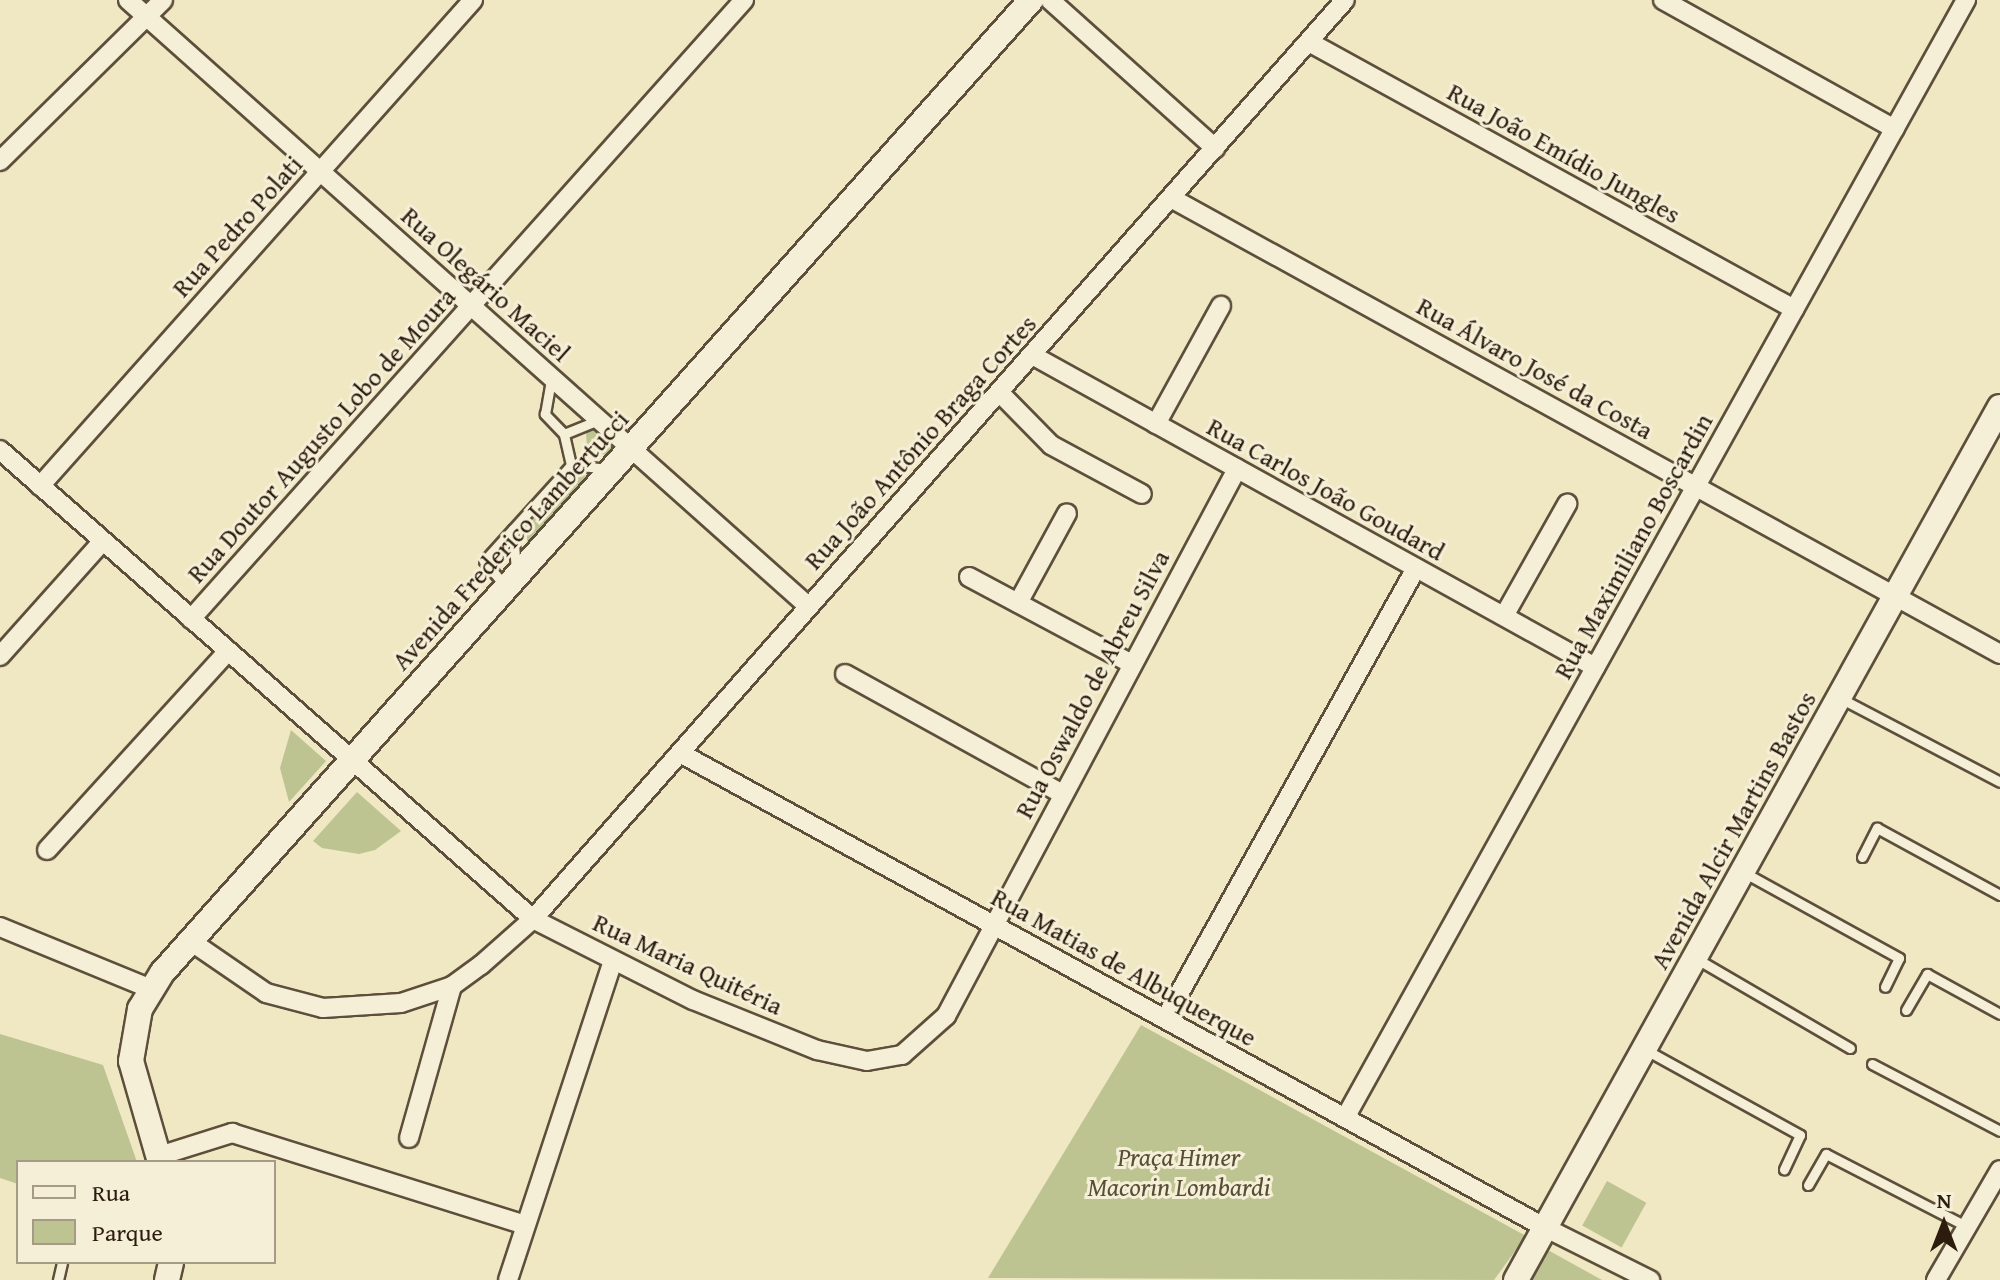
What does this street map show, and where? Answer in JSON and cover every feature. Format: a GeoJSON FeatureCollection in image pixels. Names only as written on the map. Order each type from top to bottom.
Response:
{"type":"FeatureCollection","features":[{"type":"Feature","properties":{"kind":"street","name":"Rua Olegário Maciel"},"geometry":{"type":"LineString","coordinates":[[128,0],[809,607]]}},
{"type":"Feature","properties":{"kind":"street"},"geometry":{"type":"LineString","coordinates":[[0,161],[163,0]]}},
{"type":"Feature","properties":{"kind":"street","name":"Rua Pedro Polati"},"geometry":{"type":"LineString","coordinates":[[40,486],[473,0]]}},
{"type":"Feature","properties":{"kind":"street","name":"Rua Doutor Augusto Lobo de Moura"},"geometry":{"type":"LineString","coordinates":[[191,619],[744,0]]}},
{"type":"Feature","properties":{"kind":"street","name":"Avenida Frederico Lambertucci"},"geometry":{"type":"LineString","coordinates":[[159,1159],[131,1061],[133,1035],[151,989],[189,940],[1031,0]]}},
{"type":"Feature","properties":{"kind":"street"},"geometry":{"type":"LineString","coordinates":[[1050,0],[1215,148]]}},
{"type":"Feature","properties":{"kind":"street","name":"Rua João Antônio Braga Cortes"},"geometry":{"type":"LineString","coordinates":[[452,986],[533,919],[1345,0]]}},
{"type":"Feature","properties":{"kind":"street"},"geometry":{"type":"LineString","coordinates":[[1663,0],[1895,129]]}},
{"type":"Feature","properties":{"kind":"street","name":"Rua Maximiliano Boscardin"},"geometry":{"type":"LineString","coordinates":[[1345,1118],[1966,0]]}},
{"type":"Feature","properties":{"kind":"street","name":"Rua João Emídio Jungles"},"geometry":{"type":"LineString","coordinates":[[1309,42],[1794,309]]}},
{"type":"Feature","properties":{"kind":"street","name":"Rua Álvaro José da Costa"},"geometry":{"type":"LineString","coordinates":[[1171,198],[2000,654]]}},
{"type":"Feature","properties":{"kind":"street"},"geometry":{"type":"LineString","coordinates":[[1156,424],[1221,306]]}},
{"type":"Feature","properties":{"kind":"street","name":"Rua Carlos João Goudard"},"geometry":{"type":"LineString","coordinates":[[1032,355],[1595,667]]}},
{"type":"Feature","properties":{"kind":"street"},"geometry":{"type":"LineString","coordinates":[[999,392],[1051,445],[1142,494]]}},
{"type":"Feature","properties":{"kind":"street","name":"Avenida Alcir Martins Bastos"},"geometry":{"type":"LineString","coordinates":[[1516,1280],[2000,407]]}},
{"type":"Feature","properties":{"kind":"street","name":"Rua Maria Quitéria"},"geometry":{"type":"LineString","coordinates":[[0,450],[533,919],[613,961],[817,1050],[867,1061],[902,1055],[931,1033],[956,998],[992,924]]}},
{"type":"Feature","properties":{"kind":"street","name":"Rua Oswaldo de Abreu Silva"},"geometry":{"type":"LineString","coordinates":[[992,924],[1237,469]]}},
{"type":"Feature","properties":{"kind":"street"},"geometry":{"type":"LineString","coordinates":[[1504,616],[1567,504]]}},
{"type":"Feature","properties":{"kind":"street"},"geometry":{"type":"LineString","coordinates":[[1018,603],[1067,513]]}},
{"type":"Feature","properties":{"kind":"street"},"geometry":{"type":"LineString","coordinates":[[0,656],[103,541]]}},
{"type":"Feature","properties":{"kind":"street"},"geometry":{"type":"LineString","coordinates":[[1165,1019],[1416,568]]}},
{"type":"Feature","properties":{"kind":"street"},"geometry":{"type":"LineString","coordinates":[[969,577],[1132,664]]}},
{"type":"Feature","properties":{"kind":"street"},"geometry":{"type":"LineString","coordinates":[[47,850],[228,651]]}},
{"type":"Feature","properties":{"kind":"street"},"geometry":{"type":"LineString","coordinates":[[845,674],[1062,794]]}},
{"type":"Feature","properties":{"kind":"street","name":"Rua Matias de Albuquerque"},"geometry":{"type":"LineString","coordinates":[[680,753],[1544,1227],[1650,1280]]}},
{"type":"Feature","properties":{"kind":"street"},"geometry":{"type":"LineString","coordinates":[[0,927],[151,989]]}},
{"type":"Feature","properties":{"kind":"street"},"geometry":{"type":"LineString","coordinates":[[189,940],[266,993],[323,1008],[372,1009],[452,986]]}},
{"type":"Feature","properties":{"kind":"street"},"geometry":{"type":"LineString","coordinates":[[508,1280],[613,961]]}},
{"type":"Feature","properties":{"kind":"street"},"geometry":{"type":"LineString","coordinates":[[409,1138],[452,986]]}},
{"type":"Feature","properties":{"kind":"street"},"geometry":{"type":"LineString","coordinates":[[159,1159],[232,1133],[525,1225]]}},
{"type":"Feature","properties":{"kind":"street"},"geometry":{"type":"LineString","coordinates":[[1936,1280],[2000,1170]]}},
{"type":"Feature","properties":{"kind":"lane"},"geometry":{"type":"LineString","coordinates":[[551,377],[545,414],[564,434],[571,465]]}},
{"type":"Feature","properties":{"kind":"lane"},"geometry":{"type":"LineString","coordinates":[[564,434],[599,419]]}},
{"type":"Feature","properties":{"kind":"lane"},"geometry":{"type":"LineString","coordinates":[[571,465],[611,469]]}},
{"type":"Feature","properties":{"kind":"lane"},"geometry":{"type":"LineString","coordinates":[[511,581],[484,561],[571,465]]}},
{"type":"Feature","properties":{"kind":"lane"},"geometry":{"type":"LineString","coordinates":[[511,581],[513,529]]}},
{"type":"Feature","properties":{"kind":"lane"},"geometry":{"type":"LineString","coordinates":[[1839,697],[2000,782]]}},
{"type":"Feature","properties":{"kind":"lane"},"geometry":{"type":"LineString","coordinates":[[1862,857],[1877,828],[2000,895]]}},
{"type":"Feature","properties":{"kind":"lane"},"geometry":{"type":"LineString","coordinates":[[1742,871],[1899,958],[1885,987]]}},
{"type":"Feature","properties":{"kind":"lane"},"geometry":{"type":"LineString","coordinates":[[1694,958],[1850,1048]]}},
{"type":"Feature","properties":{"kind":"lane"},"geometry":{"type":"LineString","coordinates":[[1906,1010],[1927,974],[2000,1014]]}},
{"type":"Feature","properties":{"kind":"lane"},"geometry":{"type":"LineString","coordinates":[[1643,1049],[1800,1135],[1784,1170]]}},
{"type":"Feature","properties":{"kind":"lane"},"geometry":{"type":"LineString","coordinates":[[1872,1064],[2000,1131]]}},
{"type":"Feature","properties":{"kind":"lane"},"geometry":{"type":"LineString","coordinates":[[1808,1185],[1826,1154],[1968,1227]]}},
{"type":"Feature","properties":{"kind":"green space"},"geometry":{"type":"Polygon","coordinates":[[[598,425],[614,440],[615,458],[587,449],[586,431],[598,425]]]}},
{"type":"Feature","properties":{"kind":"green space"},"geometry":{"type":"Polygon","coordinates":[[[570,473],[594,477],[529,556],[525,521],[570,473]]]}},
{"type":"Feature","properties":{"kind":"green space"},"geometry":{"type":"Polygon","coordinates":[[[291,730],[326,761],[289,802],[280,768],[291,730]]]}},
{"type":"Feature","properties":{"kind":"green space"},"geometry":{"type":"Polygon","coordinates":[[[357,792],[401,831],[375,850],[359,854],[322,848],[313,841],[357,792]]]}},
{"type":"Feature","properties":{"kind":"green space","name":"Praça Himer Macorin Lombardi"},"geometry":{"type":"Polygon","coordinates":[[[1141,1025],[1526,1236],[1494,1280],[988,1278],[1141,1025]]]}},
{"type":"Feature","properties":{"kind":"green space"},"geometry":{"type":"Polygon","coordinates":[[[0,1034],[103,1065],[136,1160],[16,1160],[16,1183],[0,1178],[0,1034]]]}},
{"type":"Feature","properties":{"kind":"green space"},"geometry":{"type":"Polygon","coordinates":[[[1607,1181],[1646,1203],[1622,1247],[1582,1226],[1607,1181]]]}},
{"type":"Feature","properties":{"kind":"green space"},"geometry":{"type":"Polygon","coordinates":[[[1546,1249],[1602,1280],[1529,1280],[1546,1249]]]}}]}
